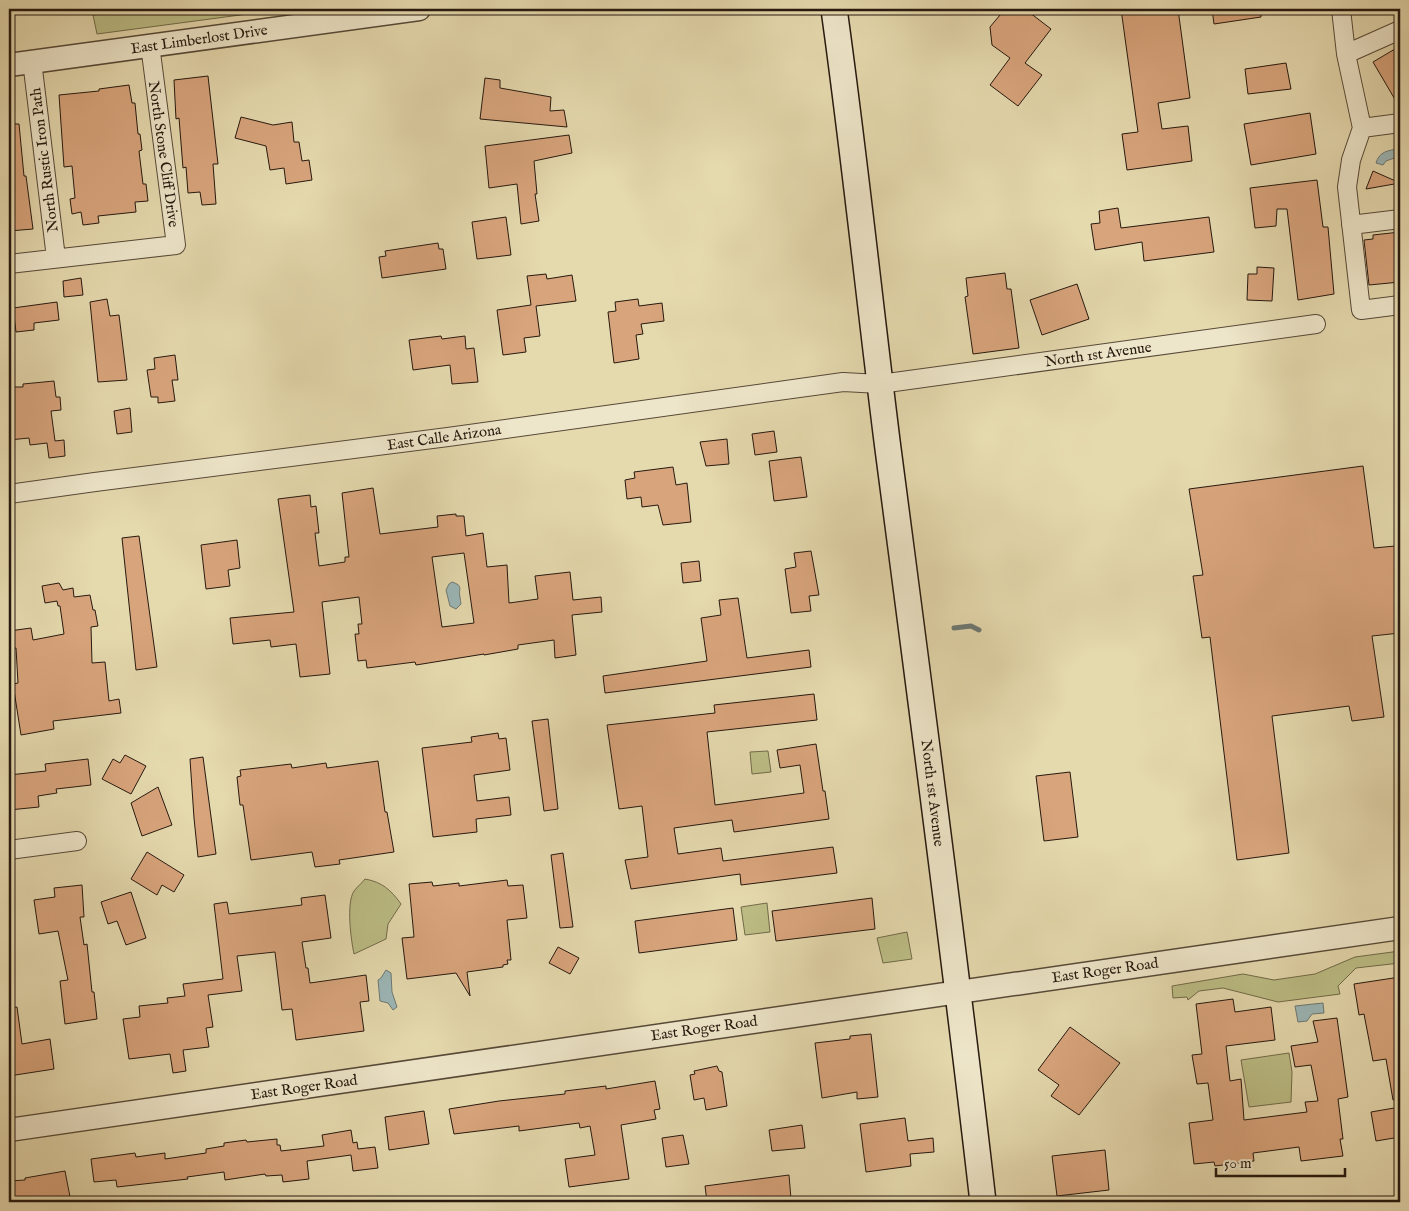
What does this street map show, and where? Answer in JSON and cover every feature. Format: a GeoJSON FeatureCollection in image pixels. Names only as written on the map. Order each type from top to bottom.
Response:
{"type":"FeatureCollection","features":[{"type":"Feature","properties":{"kind":"main road","name":"North 1st Avenue"},"geometry":{"type":"LineString","coordinates":[[834,9],[847,100],[880,384],[983,1202]]}},
{"type":"Feature","properties":{"kind":"street","name":"East Limberlost Drive"},"geometry":{"type":"LineString","coordinates":[[9,64],[419,9]]}},
{"type":"Feature","properties":{"kind":"street"},"geometry":{"type":"LineString","coordinates":[[1341,9],[1346,54],[1362,128],[1351,160],[1347,187],[1361,310],[1400,305]]}},
{"type":"Feature","properties":{"kind":"street"},"geometry":{"type":"LineString","coordinates":[[1346,54],[1400,30]]}},
{"type":"Feature","properties":{"kind":"street","name":"North Stone Cliff Drive"},"geometry":{"type":"LineString","coordinates":[[9,264],[176,245],[150,45]]}},
{"type":"Feature","properties":{"kind":"street","name":"North Rustic Iron Path"},"geometry":{"type":"LineString","coordinates":[[32,61],[56,258]]}},
{"type":"Feature","properties":{"kind":"street"},"geometry":{"type":"LineString","coordinates":[[1362,128],[1400,123]]}},
{"type":"Feature","properties":{"kind":"street"},"geometry":{"type":"LineString","coordinates":[[1350,225],[1400,218]]}},
{"type":"Feature","properties":{"kind":"street","name":"North 1st Avenue"},"geometry":{"type":"LineString","coordinates":[[880,384],[1316,324]]}},
{"type":"Feature","properties":{"kind":"street","name":"East Calle Arizona"},"geometry":{"type":"LineString","coordinates":[[9,494],[104,480],[448,437],[843,382],[880,384]]}},
{"type":"Feature","properties":{"kind":"street"},"geometry":{"type":"LineString","coordinates":[[9,850],[76,842]]}},
{"type":"Feature","properties":{"kind":"street","name":"East Roger Road"},"geometry":{"type":"LineString","coordinates":[[9,1130],[1400,928]]}},
{"type":"Feature","properties":{"kind":"green space"},"geometry":{"type":"Polygon","coordinates":[[[145,9],[262,9],[263,12],[97,34],[93,15],[145,9]]]}},
{"type":"Feature","properties":{"kind":"green space"},"geometry":{"type":"Polygon","coordinates":[[[768,751],[771,772],[752,774],[750,752],[768,751]]]}},
{"type":"Feature","properties":{"kind":"green space"},"geometry":{"type":"Polygon","coordinates":[[[365,879],[386,887],[401,904],[388,924],[386,939],[354,954],[350,904],[354,891],[365,879]]]}},
{"type":"Feature","properties":{"kind":"green space"},"geometry":{"type":"Polygon","coordinates":[[[767,903],[770,932],[745,935],[741,907],[767,903]]]}},
{"type":"Feature","properties":{"kind":"green space"},"geometry":{"type":"Polygon","coordinates":[[[907,932],[912,959],[883,963],[877,938],[907,932]]]}},
{"type":"Feature","properties":{"kind":"green space"},"geometry":{"type":"Polygon","coordinates":[[[1400,951],[1400,963],[1356,968],[1338,986],[1340,994],[1278,1002],[1223,988],[1199,991],[1188,1000],[1187,997],[1173,998],[1172,986],[1243,974],[1274,980],[1315,974],[1355,957],[1400,951]]]}},
{"type":"Feature","properties":{"kind":"green space"},"geometry":{"type":"Polygon","coordinates":[[[1289,1053],[1292,1072],[1291,1102],[1249,1107],[1241,1060],[1289,1053]]]}},
{"type":"Feature","properties":{"kind":"water"},"geometry":{"type":"Polygon","coordinates":[[[1399,149],[1400,156],[1386,161],[1383,165],[1376,163],[1379,156],[1385,152],[1399,149]]]}},
{"type":"Feature","properties":{"kind":"water"},"geometry":{"type":"Polygon","coordinates":[[[452,582],[460,588],[461,604],[456,609],[450,606],[446,590],[452,582]]]}},
{"type":"Feature","properties":{"kind":"water"},"geometry":{"type":"Polygon","coordinates":[[[386,970],[391,973],[392,992],[397,1007],[393,1010],[388,1003],[380,1001],[378,980],[386,970]]]}},
{"type":"Feature","properties":{"kind":"water"},"geometry":{"type":"Polygon","coordinates":[[[1323,1003],[1324,1013],[1312,1014],[1307,1021],[1298,1022],[1295,1006],[1323,1003]]]}},
{"type":"Feature","properties":{"kind":"building"},"geometry":{"type":"Polygon","coordinates":[[[1005,9],[1025,9],[1051,29],[1025,63],[1042,75],[1018,106],[990,85],[1010,58],[992,45],[990,27],[1005,9]]]}},
{"type":"Feature","properties":{"kind":"building"},"geometry":{"type":"Polygon","coordinates":[[[1121,9],[1178,9],[1190,98],[1158,103],[1162,129],[1188,126],[1192,161],[1127,170],[1122,134],[1138,132],[1121,9]]]}},
{"type":"Feature","properties":{"kind":"building"},"geometry":{"type":"Polygon","coordinates":[[[1212,9],[1261,9],[1261,17],[1214,24],[1212,9]]]}},
{"type":"Feature","properties":{"kind":"building"},"geometry":{"type":"Polygon","coordinates":[[[1400,46],[1400,108],[1373,62],[1400,46]]]}},
{"type":"Feature","properties":{"kind":"building"},"geometry":{"type":"Polygon","coordinates":[[[1286,63],[1291,89],[1248,94],[1245,69],[1286,63]]]}},
{"type":"Feature","properties":{"kind":"building"},"geometry":{"type":"Polygon","coordinates":[[[208,76],[218,164],[213,164],[216,204],[202,205],[200,192],[188,193],[186,167],[183,168],[179,118],[176,119],[174,80],[208,76]]]}},
{"type":"Feature","properties":{"kind":"building"},"geometry":{"type":"Polygon","coordinates":[[[485,78],[500,80],[500,88],[551,97],[550,111],[564,110],[567,127],[480,119],[485,78]]]}},
{"type":"Feature","properties":{"kind":"building"},"geometry":{"type":"Polygon","coordinates":[[[129,85],[132,103],[135,103],[138,134],[140,134],[142,150],[139,151],[143,184],[146,184],[148,201],[135,202],[136,212],[98,216],[99,223],[83,225],[81,212],[72,214],[70,199],[75,198],[72,166],[64,167],[59,95],[99,91],[99,89],[129,85]]]}},
{"type":"Feature","properties":{"kind":"building"},"geometry":{"type":"Polygon","coordinates":[[[1310,113],[1316,154],[1251,165],[1244,124],[1310,113]]]}},
{"type":"Feature","properties":{"kind":"building"},"geometry":{"type":"Polygon","coordinates":[[[241,117],[273,125],[292,122],[294,142],[299,142],[302,161],[309,160],[312,180],[286,184],[284,168],[270,170],[266,146],[235,138],[241,117]]]}},
{"type":"Feature","properties":{"kind":"building"},"geometry":{"type":"Polygon","coordinates":[[[9,124],[19,124],[24,176],[26,176],[33,229],[9,231],[9,124]]]}},
{"type":"Feature","properties":{"kind":"building"},"geometry":{"type":"Polygon","coordinates":[[[569,135],[572,153],[534,161],[537,194],[535,194],[539,221],[521,224],[517,184],[489,188],[485,146],[569,135]]]}},
{"type":"Feature","properties":{"kind":"building"},"geometry":{"type":"Polygon","coordinates":[[[1373,171],[1400,183],[1366,189],[1373,171]]]}},
{"type":"Feature","properties":{"kind":"building"},"geometry":{"type":"Polygon","coordinates":[[[1317,180],[1323,227],[1328,227],[1334,294],[1298,300],[1287,209],[1277,209],[1276,226],[1255,228],[1250,188],[1317,180]]]}},
{"type":"Feature","properties":{"kind":"building"},"geometry":{"type":"Polygon","coordinates":[[[1118,208],[1121,228],[1209,217],[1214,252],[1144,261],[1142,242],[1095,250],[1091,224],[1100,223],[1099,211],[1118,208]]]}},
{"type":"Feature","properties":{"kind":"building"},"geometry":{"type":"Polygon","coordinates":[[[506,217],[511,255],[477,259],[472,222],[506,217]]]}},
{"type":"Feature","properties":{"kind":"building"},"geometry":{"type":"Polygon","coordinates":[[[1400,232],[1400,282],[1369,285],[1364,240],[1373,239],[1373,235],[1400,232]]]}},
{"type":"Feature","properties":{"kind":"building"},"geometry":{"type":"Polygon","coordinates":[[[438,243],[439,249],[443,249],[446,269],[382,278],[379,257],[386,256],[385,251],[438,243]]]}},
{"type":"Feature","properties":{"kind":"building"},"geometry":{"type":"Polygon","coordinates":[[[1257,267],[1274,268],[1272,301],[1247,300],[1248,274],[1257,274],[1257,267]]]}},
{"type":"Feature","properties":{"kind":"building"},"geometry":{"type":"Polygon","coordinates":[[[1005,273],[1007,289],[1011,289],[1019,348],[973,354],[965,297],[968,296],[966,278],[1005,273]]]}},
{"type":"Feature","properties":{"kind":"building"},"geometry":{"type":"Polygon","coordinates":[[[546,274],[547,279],[572,275],[576,301],[536,306],[540,336],[524,338],[526,352],[503,355],[497,310],[531,305],[527,276],[546,274]]]}},
{"type":"Feature","properties":{"kind":"building"},"geometry":{"type":"Polygon","coordinates":[[[81,278],[83,295],[64,297],[63,281],[81,278]]]}},
{"type":"Feature","properties":{"kind":"building"},"geometry":{"type":"Polygon","coordinates":[[[1077,284],[1089,319],[1042,335],[1030,300],[1077,284]]]}},
{"type":"Feature","properties":{"kind":"building"},"geometry":{"type":"Polygon","coordinates":[[[107,299],[110,316],[119,315],[127,380],[98,382],[90,302],[107,299]]]}},
{"type":"Feature","properties":{"kind":"building"},"geometry":{"type":"Polygon","coordinates":[[[638,299],[639,306],[662,303],[664,321],[641,324],[643,334],[636,335],[639,359],[614,363],[608,312],[616,311],[615,302],[638,299]]]}},
{"type":"Feature","properties":{"kind":"building"},"geometry":{"type":"Polygon","coordinates":[[[57,302],[59,320],[34,323],[34,330],[16,332],[13,308],[57,302]]]}},
{"type":"Feature","properties":{"kind":"building"},"geometry":{"type":"Polygon","coordinates":[[[441,336],[442,339],[465,336],[466,349],[474,348],[478,382],[452,384],[450,365],[413,370],[409,340],[441,336]]]}},
{"type":"Feature","properties":{"kind":"building"},"geometry":{"type":"Polygon","coordinates":[[[175,355],[178,380],[172,380],[175,401],[158,403],[158,397],[151,397],[147,370],[155,369],[154,358],[175,355]]]}},
{"type":"Feature","properties":{"kind":"building"},"geometry":{"type":"Polygon","coordinates":[[[54,381],[56,397],[60,397],[61,410],[51,411],[55,441],[64,440],[65,456],[49,458],[47,443],[30,445],[29,438],[9,440],[9,387],[23,387],[23,384],[54,381]]]}},
{"type":"Feature","properties":{"kind":"building"},"geometry":{"type":"Polygon","coordinates":[[[130,408],[132,432],[117,434],[114,411],[130,408]]]}},
{"type":"Feature","properties":{"kind":"building"},"geometry":{"type":"Polygon","coordinates":[[[774,431],[777,452],[755,455],[752,434],[774,431]]]}},
{"type":"Feature","properties":{"kind":"building"},"geometry":{"type":"Polygon","coordinates":[[[727,439],[729,464],[706,466],[700,442],[727,439]]]}},
{"type":"Feature","properties":{"kind":"building"},"geometry":{"type":"Polygon","coordinates":[[[801,457],[807,497],[774,501],[769,461],[801,457]]]}},
{"type":"Feature","properties":{"kind":"building"},"geometry":{"type":"Polygon","coordinates":[[[1363,466],[1374,548],[1395,546],[1400,580],[1400,633],[1372,636],[1384,717],[1352,721],[1349,706],[1272,716],[1289,853],[1237,860],[1210,637],[1202,638],[1193,576],[1203,575],[1189,489],[1363,466]]]}},
{"type":"Feature","properties":{"kind":"building"},"geometry":{"type":"Polygon","coordinates":[[[673,467],[676,485],[687,483],[691,522],[663,525],[658,505],[642,507],[641,497],[627,499],[625,480],[635,478],[634,472],[673,467]]]}},
{"type":"Feature","properties":{"kind":"building"},"geometry":{"type":"Polygon","coordinates":[[[373,488],[380,534],[438,527],[437,516],[456,514],[456,516],[464,516],[466,536],[483,533],[487,567],[507,565],[509,603],[538,599],[535,576],[570,572],[573,600],[601,597],[602,612],[572,615],[576,655],[555,658],[554,640],[518,645],[518,649],[484,655],[416,665],[415,662],[367,668],[366,660],[358,661],[355,634],[359,634],[358,624],[362,624],[359,597],[322,602],[330,674],[300,677],[296,644],[271,647],[270,640],[233,644],[230,618],[294,612],[278,499],[310,495],[311,507],[316,506],[319,533],[315,533],[319,566],[345,562],[345,557],[349,557],[342,493],[373,488]],[[464,553],[432,557],[442,627],[474,623],[464,553]]]}},
{"type":"Feature","properties":{"kind":"building"},"geometry":{"type":"Polygon","coordinates":[[[139,536],[157,667],[136,670],[122,538],[139,536]]]}},
{"type":"Feature","properties":{"kind":"building"},"geometry":{"type":"Polygon","coordinates":[[[237,540],[240,568],[228,570],[230,586],[206,589],[201,545],[237,540]]]}},
{"type":"Feature","properties":{"kind":"building"},"geometry":{"type":"Polygon","coordinates":[[[811,551],[819,595],[809,596],[811,611],[791,613],[785,569],[796,567],[794,553],[811,551]]]}},
{"type":"Feature","properties":{"kind":"building"},"geometry":{"type":"Polygon","coordinates":[[[699,561],[701,581],[683,583],[681,563],[699,561]]]}},
{"type":"Feature","properties":{"kind":"building"},"geometry":{"type":"Polygon","coordinates":[[[59,583],[63,590],[73,588],[74,597],[90,595],[98,626],[91,627],[92,663],[105,662],[109,701],[119,699],[121,713],[53,721],[54,729],[21,735],[13,684],[18,683],[16,648],[9,649],[9,631],[31,628],[33,640],[64,634],[60,606],[58,606],[57,601],[45,603],[42,586],[59,583]]]}},
{"type":"Feature","properties":{"kind":"building"},"geometry":{"type":"Polygon","coordinates":[[[738,598],[747,658],[809,650],[811,667],[605,693],[603,676],[707,661],[701,618],[721,615],[719,600],[738,598]]]}},
{"type":"Feature","properties":{"kind":"building"},"geometry":{"type":"Polygon","coordinates":[[[814,694],[817,720],[707,732],[715,805],[804,793],[800,765],[780,768],[777,750],[816,744],[829,819],[734,832],[732,820],[674,828],[678,854],[721,848],[723,861],[833,847],[837,873],[741,885],[740,874],[631,889],[625,860],[648,857],[642,806],[619,809],[607,725],[715,713],[714,705],[814,694]]]}},
{"type":"Feature","properties":{"kind":"building"},"geometry":{"type":"Polygon","coordinates":[[[548,719],[558,809],[544,811],[532,721],[548,719]]]}},
{"type":"Feature","properties":{"kind":"building"},"geometry":{"type":"Polygon","coordinates":[[[498,733],[499,739],[506,738],[510,770],[474,775],[477,801],[509,797],[511,815],[476,819],[477,832],[433,837],[422,748],[472,742],[471,737],[498,733]]]}},
{"type":"Feature","properties":{"kind":"building"},"geometry":{"type":"Polygon","coordinates":[[[125,755],[146,766],[131,794],[102,779],[113,759],[120,763],[125,755]]]}},
{"type":"Feature","properties":{"kind":"building"},"geometry":{"type":"Polygon","coordinates":[[[203,757],[216,854],[198,857],[190,759],[203,757]]]}},
{"type":"Feature","properties":{"kind":"building"},"geometry":{"type":"Polygon","coordinates":[[[88,759],[91,785],[56,789],[57,793],[38,796],[39,807],[9,810],[9,775],[46,771],[45,764],[88,759]]]}},
{"type":"Feature","properties":{"kind":"building"},"geometry":{"type":"Polygon","coordinates":[[[378,761],[385,812],[387,812],[394,852],[339,860],[340,864],[315,867],[312,852],[251,860],[243,805],[240,805],[237,777],[241,776],[240,770],[291,764],[292,768],[326,763],[327,768],[378,761]]]}},
{"type":"Feature","properties":{"kind":"building"},"geometry":{"type":"Polygon","coordinates":[[[1070,772],[1078,837],[1044,841],[1036,776],[1070,772]]]}},
{"type":"Feature","properties":{"kind":"building"},"geometry":{"type":"Polygon","coordinates":[[[158,787],[172,825],[142,836],[131,803],[158,787]]]}},
{"type":"Feature","properties":{"kind":"building"},"geometry":{"type":"Polygon","coordinates":[[[147,852],[184,875],[174,892],[162,885],[157,895],[131,879],[147,852]]]}},
{"type":"Feature","properties":{"kind":"building"},"geometry":{"type":"Polygon","coordinates":[[[563,853],[573,927],[560,928],[551,855],[563,853]]]}},
{"type":"Feature","properties":{"kind":"building"},"geometry":{"type":"Polygon","coordinates":[[[507,880],[508,886],[523,885],[527,918],[507,920],[511,960],[507,960],[508,964],[503,965],[503,967],[467,972],[470,996],[456,973],[407,979],[402,938],[414,937],[409,884],[432,882],[433,886],[459,883],[459,886],[507,880]]]}},
{"type":"Feature","properties":{"kind":"building"},"geometry":{"type":"Polygon","coordinates":[[[82,885],[84,917],[80,917],[84,945],[87,944],[97,1019],[65,1024],[60,981],[68,980],[58,931],[39,934],[34,900],[55,897],[54,888],[82,885]]]}},
{"type":"Feature","properties":{"kind":"building"},"geometry":{"type":"Polygon","coordinates":[[[131,892],[146,938],[126,945],[117,921],[108,924],[101,902],[131,892]]]}},
{"type":"Feature","properties":{"kind":"building"},"geometry":{"type":"Polygon","coordinates":[[[325,895],[331,938],[302,942],[310,983],[366,975],[369,1001],[360,1002],[364,1031],[296,1040],[292,1009],[282,1010],[275,952],[237,956],[242,991],[208,995],[213,1027],[206,1028],[209,1047],[183,1050],[186,1071],[173,1073],[170,1054],[129,1059],[123,1019],[140,1017],[139,1006],[168,1003],[167,998],[185,996],[183,984],[223,979],[214,904],[227,902],[229,914],[302,905],[301,898],[325,895]]]}},
{"type":"Feature","properties":{"kind":"building"},"geometry":{"type":"Polygon","coordinates":[[[872,898],[875,929],[776,941],[772,911],[872,898]]]}},
{"type":"Feature","properties":{"kind":"building"},"geometry":{"type":"Polygon","coordinates":[[[733,908],[737,940],[639,953],[635,921],[733,908]]]}},
{"type":"Feature","properties":{"kind":"building"},"geometry":{"type":"Polygon","coordinates":[[[558,947],[579,958],[570,974],[549,963],[558,947]]]}},
{"type":"Feature","properties":{"kind":"building"},"geometry":{"type":"Polygon","coordinates":[[[1400,977],[1400,1009],[1396,1009],[1400,1030],[1400,1099],[1393,1100],[1386,1059],[1373,1061],[1364,1014],[1359,1015],[1354,984],[1400,977]]]}},
{"type":"Feature","properties":{"kind":"building"},"geometry":{"type":"Polygon","coordinates":[[[1233,999],[1235,1012],[1271,1007],[1275,1040],[1226,1046],[1230,1081],[1241,1079],[1244,1120],[1307,1112],[1305,1102],[1318,1101],[1311,1065],[1295,1067],[1291,1046],[1318,1042],[1313,1021],[1337,1018],[1348,1097],[1338,1099],[1343,1139],[1340,1139],[1343,1156],[1301,1161],[1299,1147],[1253,1153],[1254,1161],[1215,1166],[1214,1162],[1194,1164],[1189,1123],[1213,1120],[1208,1083],[1197,1084],[1192,1055],[1202,1054],[1196,1004],[1233,999]]]}},
{"type":"Feature","properties":{"kind":"building"},"geometry":{"type":"Polygon","coordinates":[[[17,1007],[22,1044],[50,1039],[54,1069],[9,1076],[9,1008],[17,1007]]]}},
{"type":"Feature","properties":{"kind":"building"},"geometry":{"type":"Polygon","coordinates":[[[1070,1027],[1120,1063],[1079,1115],[1051,1096],[1059,1085],[1038,1070],[1070,1027]]]}},
{"type":"Feature","properties":{"kind":"building"},"geometry":{"type":"Polygon","coordinates":[[[871,1034],[878,1097],[857,1099],[857,1092],[822,1098],[815,1043],[850,1039],[850,1036],[871,1034]]]}},
{"type":"Feature","properties":{"kind":"building"},"geometry":{"type":"Polygon","coordinates":[[[717,1066],[719,1071],[722,1072],[727,1106],[706,1110],[704,1098],[694,1100],[690,1075],[695,1074],[694,1071],[717,1066]]]}},
{"type":"Feature","properties":{"kind":"building"},"geometry":{"type":"Polygon","coordinates":[[[655,1081],[660,1109],[654,1110],[656,1119],[621,1125],[629,1179],[569,1187],[565,1159],[595,1155],[590,1126],[580,1128],[579,1123],[519,1131],[519,1126],[454,1134],[449,1109],[499,1101],[565,1094],[565,1091],[606,1086],[606,1089],[655,1081]]]}},
{"type":"Feature","properties":{"kind":"building"},"geometry":{"type":"Polygon","coordinates":[[[1400,1107],[1400,1137],[1376,1141],[1371,1112],[1400,1107]]]}},
{"type":"Feature","properties":{"kind":"building"},"geometry":{"type":"Polygon","coordinates":[[[424,1111],[429,1144],[389,1150],[385,1117],[424,1111]]]}},
{"type":"Feature","properties":{"kind":"building"},"geometry":{"type":"Polygon","coordinates":[[[905,1118],[908,1141],[933,1138],[934,1152],[910,1154],[911,1166],[866,1172],[860,1124],[905,1118]]]}},
{"type":"Feature","properties":{"kind":"building"},"geometry":{"type":"Polygon","coordinates":[[[802,1125],[805,1148],[772,1151],[769,1130],[802,1125]]]}},
{"type":"Feature","properties":{"kind":"building"},"geometry":{"type":"Polygon","coordinates":[[[351,1130],[353,1143],[357,1142],[358,1149],[375,1147],[378,1168],[353,1171],[351,1155],[307,1161],[309,1179],[283,1182],[282,1175],[266,1176],[265,1174],[225,1180],[224,1172],[187,1177],[188,1179],[117,1187],[116,1180],[94,1182],[91,1159],[135,1153],[136,1157],[165,1153],[165,1159],[206,1153],[206,1149],[224,1146],[224,1143],[246,1140],[247,1142],[277,1139],[277,1145],[280,1145],[281,1151],[324,1146],[322,1135],[351,1130]]]}},
{"type":"Feature","properties":{"kind":"building"},"geometry":{"type":"Polygon","coordinates":[[[683,1135],[689,1164],[666,1167],[662,1138],[683,1135]]]}},
{"type":"Feature","properties":{"kind":"building"},"geometry":{"type":"Polygon","coordinates":[[[1105,1150],[1109,1190],[1057,1196],[1052,1156],[1105,1150]]]}},
{"type":"Feature","properties":{"kind":"building"},"geometry":{"type":"Polygon","coordinates":[[[65,1171],[71,1202],[46,1202],[46,1200],[29,1202],[28,1198],[9,1202],[9,1181],[25,1180],[25,1178],[65,1171]]]}},
{"type":"Feature","properties":{"kind":"building"},"geometry":{"type":"Polygon","coordinates":[[[789,1175],[791,1199],[759,1202],[707,1202],[705,1186],[789,1175]]]}},
{"type":"Feature","properties":{"kind":"waterway"},"geometry":{"type":"LineString","coordinates":[[954,628],[971,626],[979,630]]}}]}
